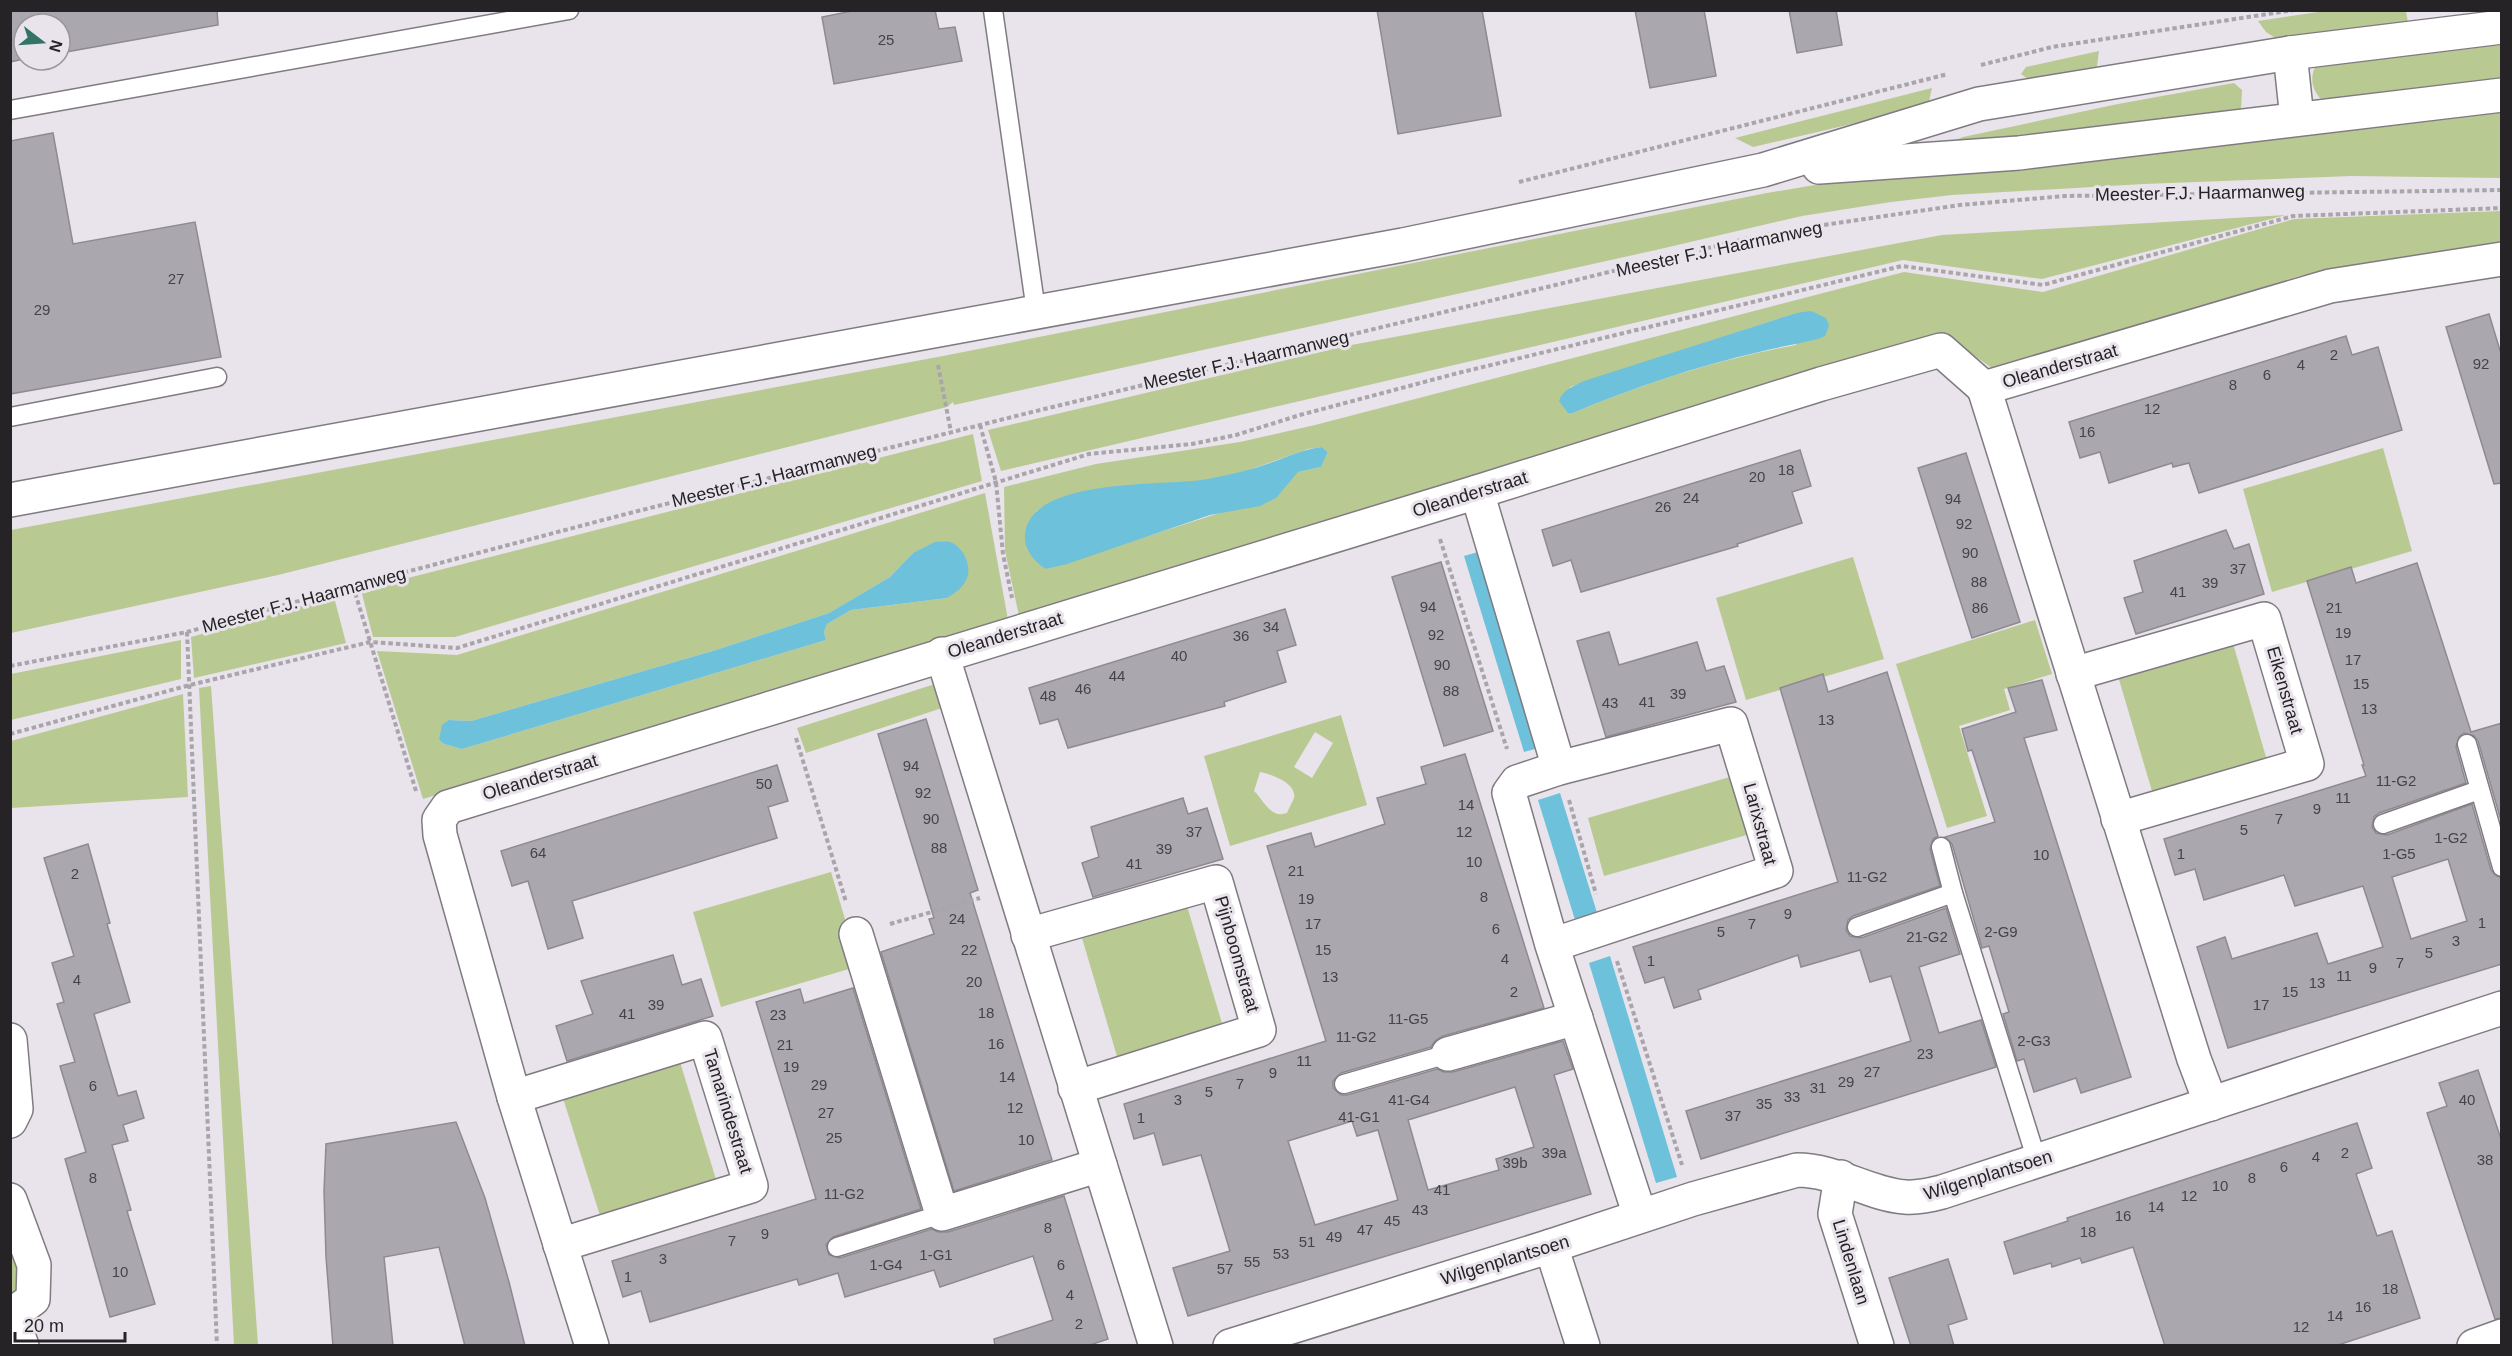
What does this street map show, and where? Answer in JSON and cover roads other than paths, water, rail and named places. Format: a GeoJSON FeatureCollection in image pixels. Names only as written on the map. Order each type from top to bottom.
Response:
{"type":"FeatureCollection","features":[{"type":"Feature","properties":{"kind":"street"},"geometry":{"type":"LineString","coordinates":[[10,500],[1403,245],[1763,170],[1979,104],[2290,52],[2502,27]]}},
{"type":"Feature","properties":{"kind":"street"},"geometry":{"type":"LineString","coordinates":[[2290,52],[2297,119]]}},
{"type":"Feature","properties":{"kind":"street"},"geometry":{"type":"LineString","coordinates":[[1763,170],[2019,153],[2502,95]]}},
{"type":"Feature","properties":{"kind":"street","name":"Oleanderstraat"},"geometry":{"type":"LineString","coordinates":[[514,1097],[440,835],[439,820],[448,807],[454,804],[1477,492],[1821,384],[1941,350],[1984,388],[2330,286],[2502,259]]}},
{"type":"Feature","properties":{"kind":"street"},"geometry":{"type":"LineString","coordinates":[[1984,388],[2194,1059],[2211,1104]]}},
{"type":"Feature","properties":{"kind":"street"},"geometry":{"type":"LineString","coordinates":[[1477,492],[1559,768]]}},
{"type":"Feature","properties":{"kind":"street","name":"Eikenstraat"},"geometry":{"type":"LineString","coordinates":[[2073,674],[2264,619],[2307,764],[2118,819]]}},
{"type":"Feature","properties":{"kind":"street"},"geometry":{"type":"LineString","coordinates":[[942,654],[1156,1346]]}},
{"type":"Feature","properties":{"kind":"street","name":"Larixstraat"},"geometry":{"type":"LineString","coordinates":[[1731,724],[1776,871],[1552,945],[1509,793],[1517,782],[1559,768],[1731,724]]}},
{"type":"Feature","properties":{"kind":"street","name":"Pijnboomstraat"},"geometry":{"type":"LineString","coordinates":[[1028,935],[1216,882],[1259,1030],[1075,1088]]}},
{"type":"Feature","properties":{"kind":"street"},"geometry":{"type":"LineString","coordinates":[[856,934],[942,1214],[1100,1165]]}},
{"type":"Feature","properties":{"kind":"street"},"geometry":{"type":"LineString","coordinates":[[1552,945],[1640,1216]]}},
{"type":"Feature","properties":{"kind":"street","name":"Wilgenplantsoen"},"geometry":{"type":"LineString","coordinates":[[1230,1346],[1551,1246],[1693,1199],[1797,1170],[1812,1170],[1841,1177],[1896,1196],[1909,1197],[1942,1192],[2502,1008]]}},
{"type":"Feature","properties":{"kind":"street"},"geometry":{"type":"LineString","coordinates":[[1448,1054],[1576,1018]]}},
{"type":"Feature","properties":{"kind":"street","name":"Tamarindestraat"},"geometry":{"type":"LineString","coordinates":[[514,1097],[705,1038],[750,1186],[560,1245]]}},
{"type":"Feature","properties":{"kind":"street"},"geometry":{"type":"LineString","coordinates":[[10,1040],[16,1109],[10,1120]]}},
{"type":"Feature","properties":{"kind":"street"},"geometry":{"type":"LineString","coordinates":[[514,1097],[592,1346]]}},
{"type":"Feature","properties":{"kind":"street","name":"Lindenlaan"},"geometry":{"type":"LineString","coordinates":[[1841,1177],[1835,1214],[1877,1346]]}},
{"type":"Feature","properties":{"kind":"street"},"geometry":{"type":"LineString","coordinates":[[10,1200],[34,1265],[33,1299],[11,1316],[22,1346]]}},
{"type":"Feature","properties":{"kind":"street"},"geometry":{"type":"LineString","coordinates":[[1551,1246],[1583,1346]]}},
{"type":"Feature","properties":{"kind":"street"},"geometry":{"type":"LineString","coordinates":[[2474,1346],[2502,1336]]}},
{"type":"Feature","properties":{"kind":"lane"},"geometry":{"type":"LineString","coordinates":[[10,110],[569,10]]}},
{"type":"Feature","properties":{"kind":"lane"},"geometry":{"type":"LineString","coordinates":[[993,10],[1036,311]]}},
{"type":"Feature","properties":{"kind":"lane"},"geometry":{"type":"LineString","coordinates":[[10,417],[217,377]]}},
{"type":"Feature","properties":{"kind":"lane"},"geometry":{"type":"LineString","coordinates":[[2467,744],[2502,867]]}},
{"type":"Feature","properties":{"kind":"lane"},"geometry":{"type":"LineString","coordinates":[[2382,824],[2479,790]]}},
{"type":"Feature","properties":{"kind":"lane"},"geometry":{"type":"LineString","coordinates":[[1941,847],[1953,893],[2037,1161]]}},
{"type":"Feature","properties":{"kind":"lane"},"geometry":{"type":"LineString","coordinates":[[1857,927],[1953,893]]}},
{"type":"Feature","properties":{"kind":"lane"},"geometry":{"type":"LineString","coordinates":[[1344,1084],[1448,1054]]}},
{"type":"Feature","properties":{"kind":"lane"},"geometry":{"type":"LineString","coordinates":[[837,1247],[942,1214]]}},
{"type":"Feature","properties":{"kind":"water"},"geometry":{"type":"Polygon","coordinates":[[[1811,311],[1826,318],[1829,326],[1825,336],[1818,339],[1689,371],[1641,386],[1573,413],[1568,413],[1559,401],[1566,391],[1584,381],[1796,313],[1811,311]]]}},
{"type":"Feature","properties":{"kind":"water"},"geometry":{"type":"Polygon","coordinates":[[[1322,447],[1328,452],[1321,467],[1298,472],[1276,498],[1260,506],[1210,515],[1067,564],[1046,569],[1032,557],[1026,545],[1030,520],[1046,505],[1070,494],[1100,488],[1208,479],[1247,470],[1302,451],[1322,447]]]}},
{"type":"Feature","properties":{"kind":"water"},"geometry":{"type":"Polygon","coordinates":[[[935,542],[955,544],[967,562],[968,573],[965,582],[947,598],[851,610],[827,624],[824,632],[826,640],[462,749],[444,744],[439,740],[442,725],[449,720],[471,721],[716,650],[829,613],[890,577],[913,553],[935,542]]]}},
{"type":"Feature","properties":{"kind":"water"},"geometry":{"type":"Polygon","coordinates":[[[1485,550],[1546,746],[1524,752],[1464,556],[1485,550]]]}},
{"type":"Feature","properties":{"kind":"water"},"geometry":{"type":"Polygon","coordinates":[[[1560,793],[1598,916],[1576,923],[1538,800],[1560,793]]]}},
{"type":"Feature","properties":{"kind":"water"},"geometry":{"type":"Polygon","coordinates":[[[1610,956],[1677,1177],[1656,1183],[1589,963],[1610,956]]]}}]}
